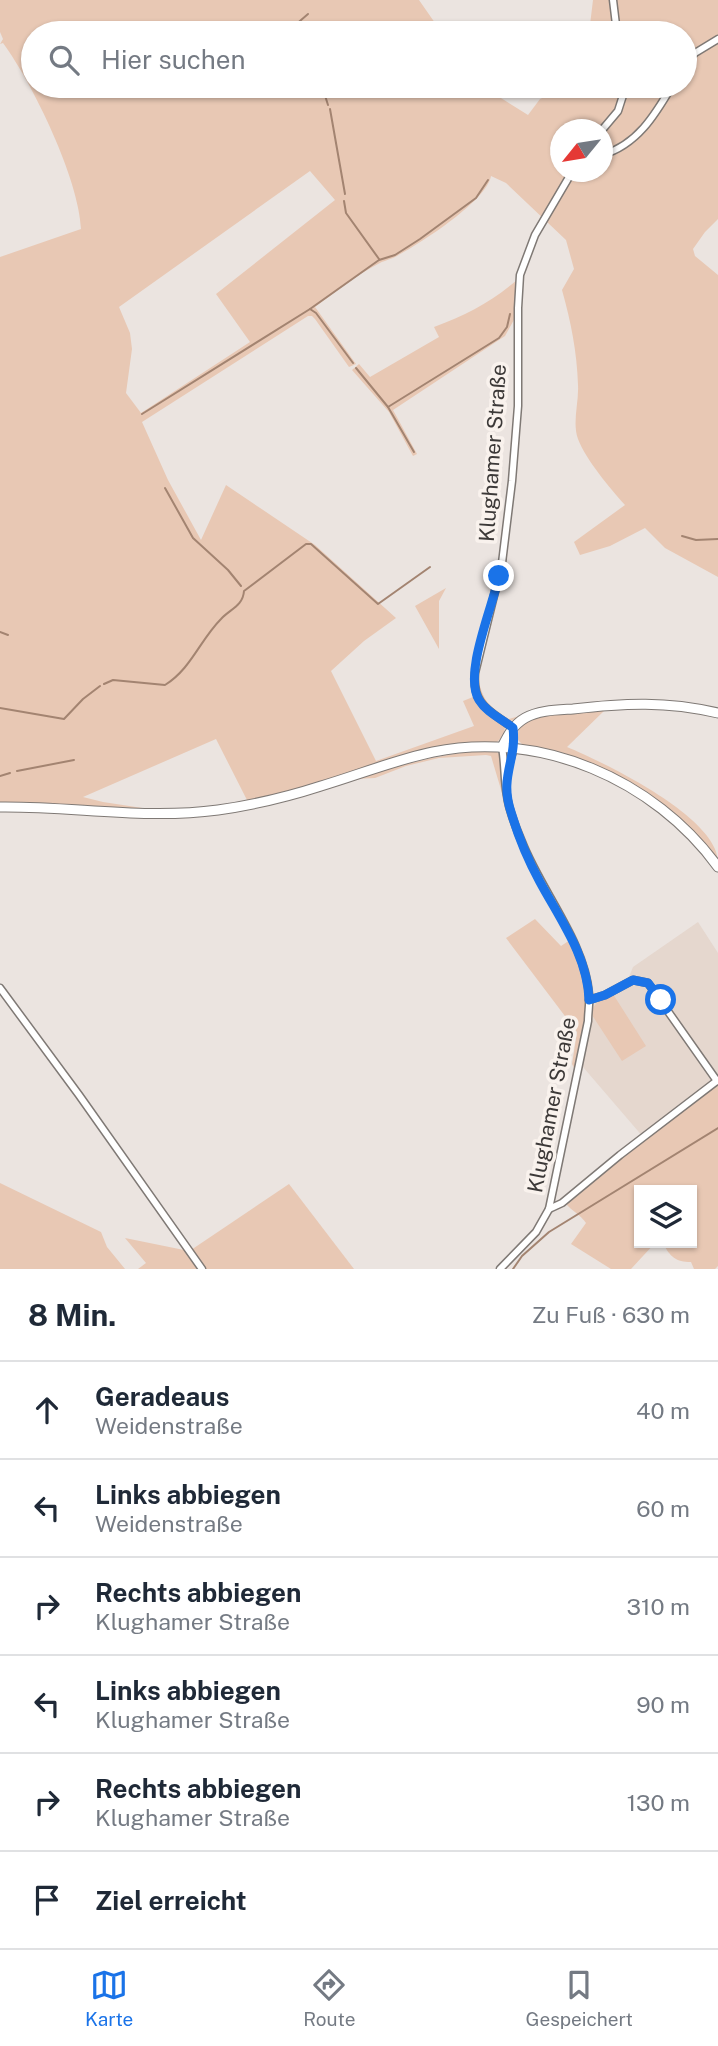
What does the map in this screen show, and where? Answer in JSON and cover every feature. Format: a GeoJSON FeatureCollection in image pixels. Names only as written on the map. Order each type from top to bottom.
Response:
{"type":"FeatureCollection","features":[{"type":"Feature","properties":{"kind":"main road"},"geometry":{"type":"LineString","coordinates":[[502,747],[513,728],[524,719],[540,712],[613,704],[666,703],[718,713]]}},
{"type":"Feature","properties":{"kind":"main road"},"geometry":{"type":"LineString","coordinates":[[513,728],[514,748]]}},
{"type":"Feature","properties":{"kind":"main road"},"geometry":{"type":"LineString","coordinates":[[0,807],[145,815],[214,811],[283,797],[431,752],[479,747],[514,748],[575,761],[623,783],[681,825],[718,867]]}},
{"type":"Feature","properties":{"kind":"street"},"geometry":{"type":"LineString","coordinates":[[614,0],[616,21]]}},
{"type":"Feature","properties":{"kind":"street"},"geometry":{"type":"LineString","coordinates":[[697,52],[718,39]]}},
{"type":"Feature","properties":{"kind":"street"},"geometry":{"type":"LineString","coordinates":[[612,119],[622,98]]}},
{"type":"Feature","properties":{"kind":"street"},"geometry":{"type":"LineString","coordinates":[[613,150],[639,134],[664,98]]}},
{"type":"Feature","properties":{"kind":"street","name":"Klughamer Straße"},"geometry":{"type":"LineString","coordinates":[[513,728],[480,702],[474,688],[475,673],[502,563],[512,481],[518,407],[520,275],[535,235],[566,182]]}},
{"type":"Feature","properties":{"kind":"street","name":"Klughamer Straße"},"geometry":{"type":"LineString","coordinates":[[502,747],[506,794],[514,822],[534,870],[573,941],[585,976],[589,1000],[588,1021],[549,1209]]}},
{"type":"Feature","properties":{"kind":"street","name":"Klughamer Straße"},"geometry":{"type":"LineString","coordinates":[[506,772],[514,748]]}},
{"type":"Feature","properties":{"kind":"street"},"geometry":{"type":"LineString","coordinates":[[500,1269],[536,1232],[549,1209],[562,1203],[717,1081],[648,983],[633,980],[589,1000]]}},
{"type":"Feature","properties":{"kind":"street"},"geometry":{"type":"LineString","coordinates":[[0,988],[201,1268]]}},
{"type":"Feature","properties":{"kind":"shaded area"},"geometry":{"type":"Polygon","coordinates":[[[0,0],[419,0],[434,21],[21,21],[21,71],[3,43],[0,44],[3,39],[0,32],[0,0]]]}},
{"type":"Feature","properties":{"kind":"shaded area"},"geometry":{"type":"Polygon","coordinates":[[[593,0],[718,0],[718,219],[693,249],[695,256],[718,275],[718,577],[665,548],[645,528],[610,546],[580,555],[574,542],[625,505],[592,465],[576,433],[576,361],[562,290],[574,269],[566,240],[506,183],[491,176],[477,198],[450,222],[404,252],[362,273],[315,307],[356,364],[349,367],[315,319],[308,316],[142,422],[168,480],[201,540],[226,485],[315,545],[396,618],[364,641],[331,671],[376,761],[474,726],[463,701],[478,695],[477,673],[483,695],[490,705],[509,719],[519,716],[505,725],[504,735],[497,742],[427,748],[291,792],[248,802],[216,739],[83,797],[162,811],[0,804],[0,257],[81,229],[72,185],[36,98],[501,98],[528,115],[542,98],[697,98],[697,21],[590,21],[593,0]],[[310,171],[119,307],[130,333],[132,349],[126,393],[141,413],[250,342],[216,294],[335,200],[310,171]]]}},
{"type":"Feature","properties":{"kind":"shaded area"},"geometry":{"type":"Polygon","coordinates":[[[517,280],[515,318],[505,336],[393,410],[417,454],[413,456],[389,412],[352,370],[359,364],[370,377],[439,337],[434,327],[478,307],[517,280]]]}},
{"type":"Feature","properties":{"kind":"shaded area"},"geometry":{"type":"Polygon","coordinates":[[[446,588],[439,601],[439,649],[415,606],[446,588]]]}},
{"type":"Feature","properties":{"kind":"shaded area"},"geometry":{"type":"Polygon","coordinates":[[[606,709],[567,747],[631,778],[680,810],[699,827],[713,845],[718,862],[698,836],[680,820],[622,779],[583,760],[560,752],[523,745],[517,739],[519,729],[539,717],[606,709]]]}},
{"type":"Feature","properties":{"kind":"shaded area"},"geometry":{"type":"Polygon","coordinates":[[[482,751],[497,752],[501,755],[505,803],[491,756],[486,755],[439,758],[406,766],[375,778],[355,779],[433,758],[482,751]]]}},
{"type":"Feature","properties":{"kind":"shaded area"},"geometry":{"type":"Polygon","coordinates":[[[535,919],[561,946],[570,940],[582,975],[585,1019],[575,1070],[572,1064],[577,1032],[506,938],[535,919]]]}},
{"type":"Feature","properties":{"kind":"shaded area"},"geometry":{"type":"Polygon","coordinates":[[[698,922],[718,953],[718,1083],[644,1138],[577,1060],[587,997],[602,994],[629,977],[633,967],[698,922]]]}},
{"type":"Feature","properties":{"kind":"shaded area"},"geometry":{"type":"Polygon","coordinates":[[[613,994],[646,1046],[622,1061],[592,1015],[596,1004],[613,994]]]}},
{"type":"Feature","properties":{"kind":"shaded area"},"geometry":{"type":"Polygon","coordinates":[[[718,1083],[718,1266],[715,1269],[694,1269],[691,1262],[674,1258],[666,1248],[697,1248],[697,1185],[634,1185],[634,1248],[650,1248],[631,1269],[611,1269],[571,1244],[586,1223],[565,1203],[644,1138],[718,1083]]]}},
{"type":"Feature","properties":{"kind":"shaded area"},"geometry":{"type":"Polygon","coordinates":[[[0,1183],[101,1232],[107,1247],[125,1269],[0,1269],[0,1183]]]}},
{"type":"Feature","properties":{"kind":"shaded area"},"geometry":{"type":"Polygon","coordinates":[[[289,1184],[354,1269],[205,1269],[191,1250],[289,1184]]]}},
{"type":"Feature","properties":{"kind":"shaded area"},"geometry":{"type":"Polygon","coordinates":[[[125,1238],[184,1250],[198,1269],[138,1269],[146,1263],[125,1238]]]}},
{"type":"Feature","properties":{"kind":"waterway"},"geometry":{"type":"LineString","coordinates":[[300,21],[308,14]]}},
{"type":"Feature","properties":{"kind":"waterway"},"geometry":{"type":"LineString","coordinates":[[326,98],[328,105]]}},
{"type":"Feature","properties":{"kind":"waterway"},"geometry":{"type":"LineString","coordinates":[[330,109],[345,194]]}},
{"type":"Feature","properties":{"kind":"waterway"},"geometry":{"type":"LineString","coordinates":[[310,309],[379,260],[395,255],[420,239],[476,198],[488,180]]}},
{"type":"Feature","properties":{"kind":"waterway"},"geometry":{"type":"LineString","coordinates":[[344,201],[346,213],[379,259]]}},
{"type":"Feature","properties":{"kind":"waterway"},"geometry":{"type":"LineString","coordinates":[[142,414],[310,309],[316,313],[353,363]]}},
{"type":"Feature","properties":{"kind":"waterway"},"geometry":{"type":"LineString","coordinates":[[388,407],[499,338],[507,327],[510,314]]}},
{"type":"Feature","properties":{"kind":"waterway"},"geometry":{"type":"LineString","coordinates":[[356,368],[388,407],[414,452]]}},
{"type":"Feature","properties":{"kind":"waterway"},"geometry":{"type":"LineString","coordinates":[[165,488],[193,538],[228,570],[241,586]]}},
{"type":"Feature","properties":{"kind":"waterway"},"geometry":{"type":"LineString","coordinates":[[682,536],[696,540],[718,539]]}},
{"type":"Feature","properties":{"kind":"waterway"},"geometry":{"type":"LineString","coordinates":[[104,684],[113,680],[165,685],[182,671],[214,627],[239,604],[244,591],[306,544],[311,544],[378,604],[430,567]]}},
{"type":"Feature","properties":{"kind":"waterway"},"geometry":{"type":"LineString","coordinates":[[0,632],[8,635]]}},
{"type":"Feature","properties":{"kind":"waterway"},"geometry":{"type":"LineString","coordinates":[[0,708],[64,719],[100,686]]}},
{"type":"Feature","properties":{"kind":"waterway"},"geometry":{"type":"LineString","coordinates":[[17,771],[74,760]]}},
{"type":"Feature","properties":{"kind":"waterway"},"geometry":{"type":"LineString","coordinates":[[0,776],[10,773]]}},
{"type":"Feature","properties":{"kind":"waterway"},"geometry":{"type":"LineString","coordinates":[[513,1269],[522,1256],[549,1232],[718,1128]]}},
{"type":"Feature","properties":{"kind":"route"},"geometry":{"type":"LineString","coordinates":[[499,576],[477,661],[474,688],[484,706],[513,728],[514,748],[506,772],[506,794],[521,840],[534,870],[573,941],[588,985],[589,1000],[599,998],[633,980],[648,983],[661,1000]]}}]}
